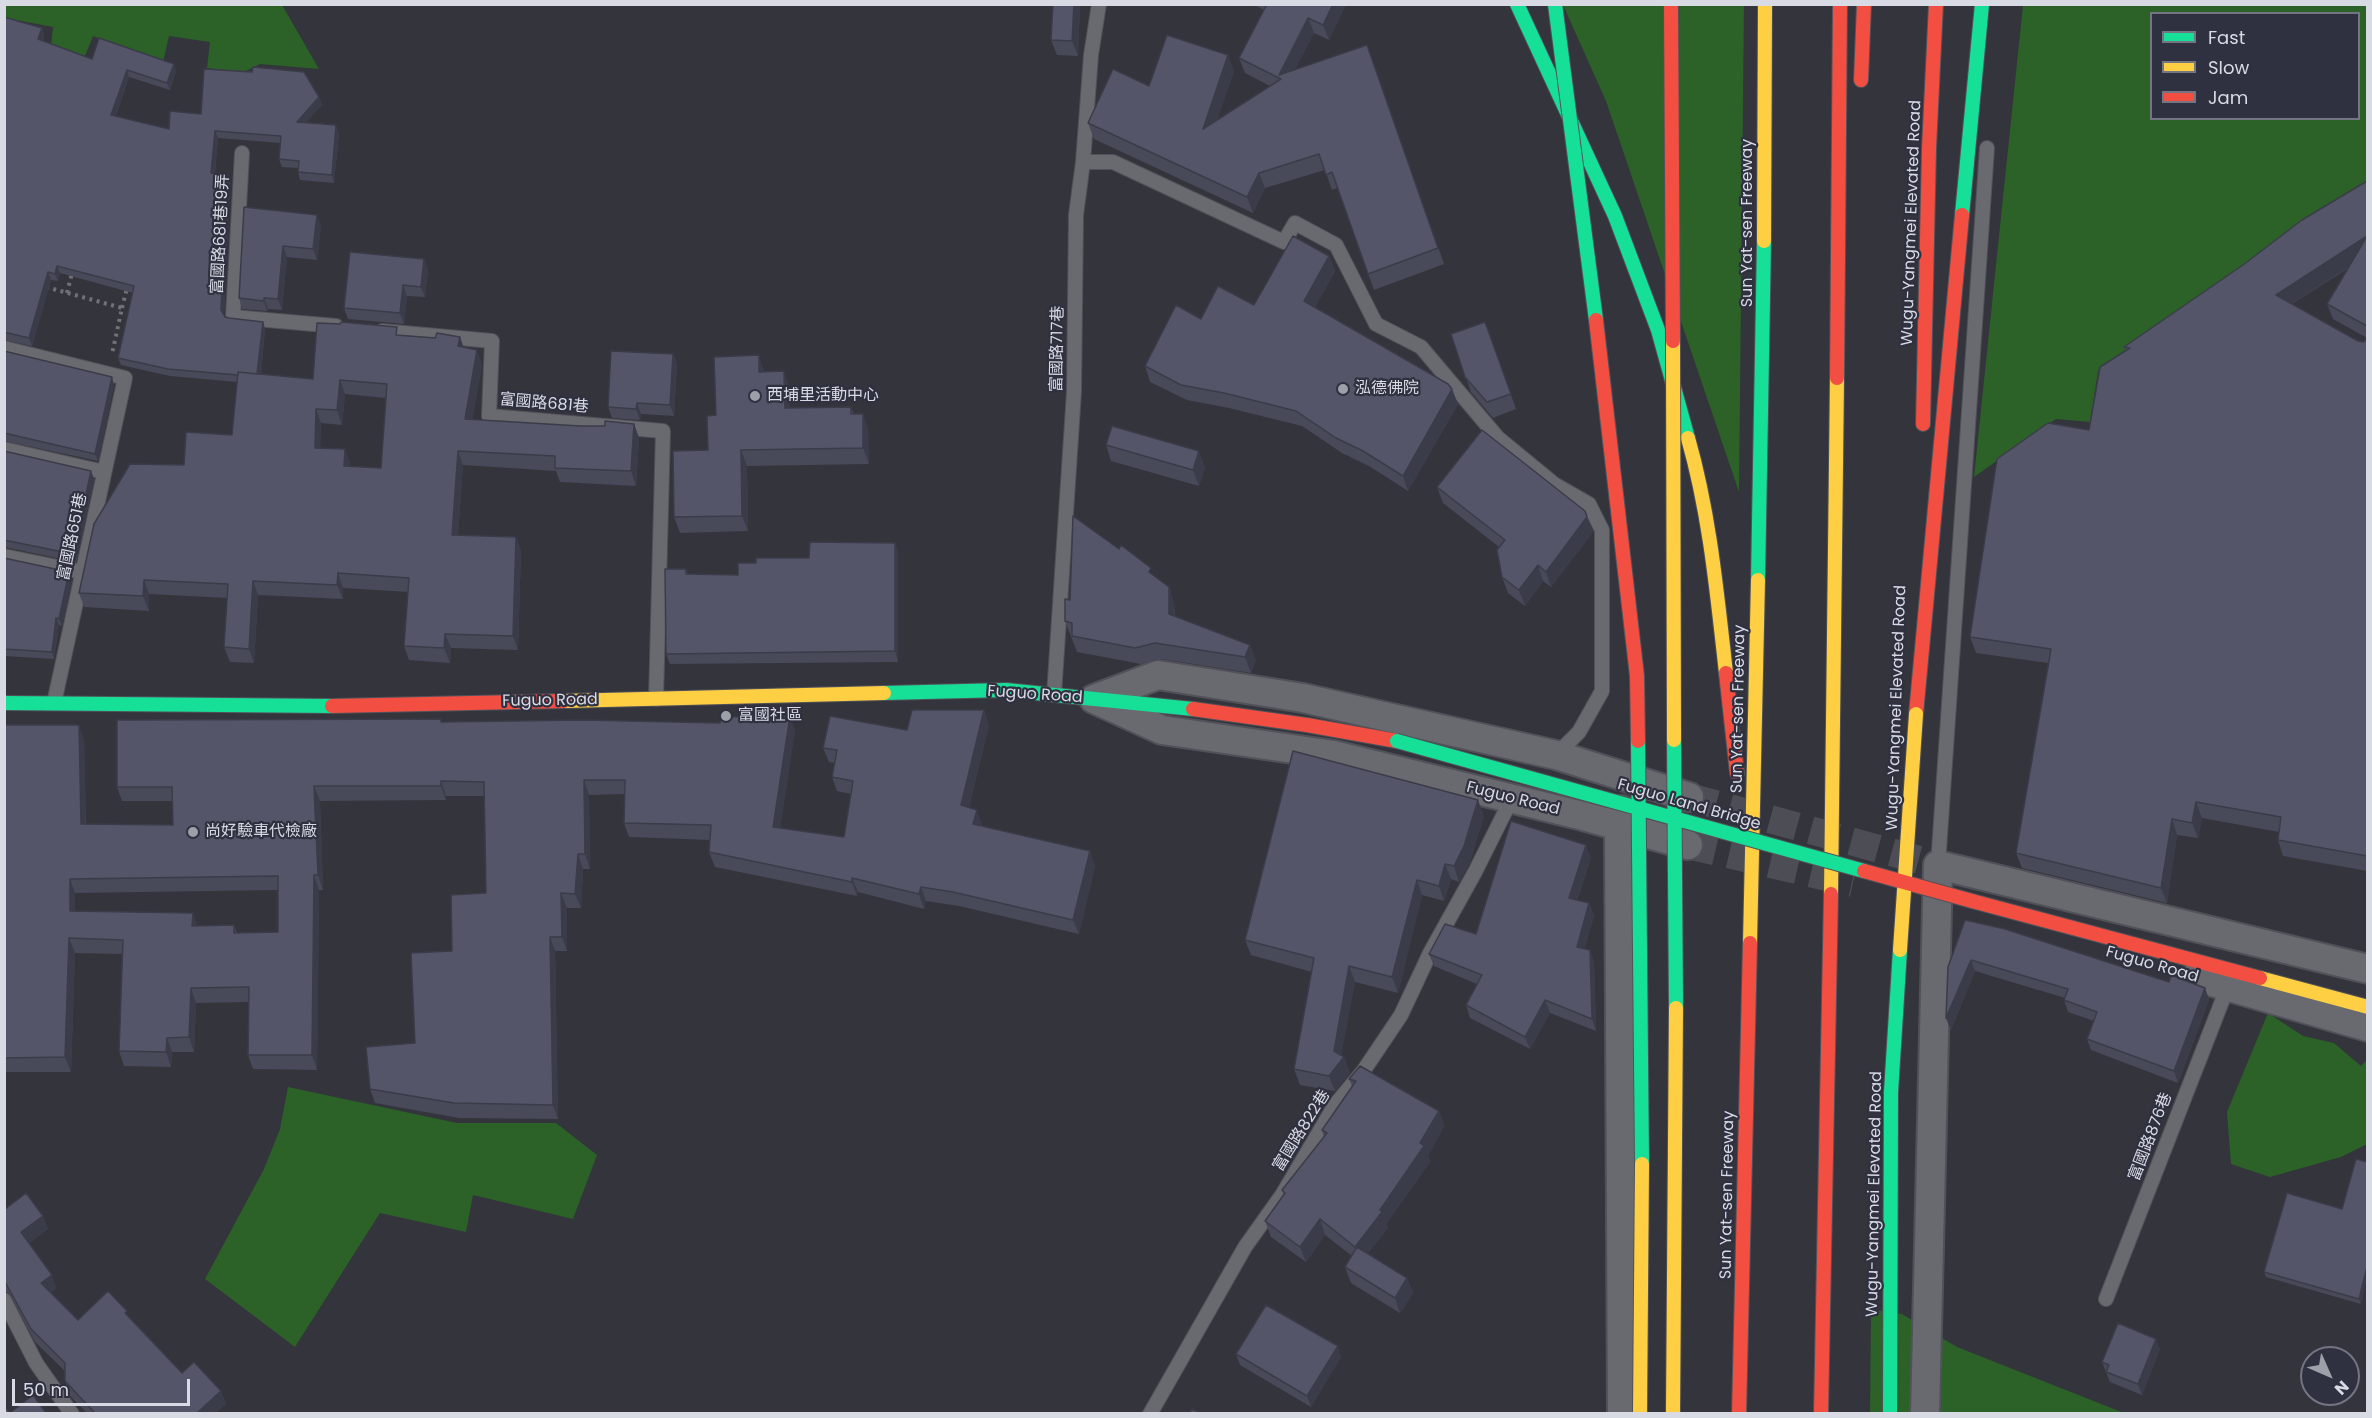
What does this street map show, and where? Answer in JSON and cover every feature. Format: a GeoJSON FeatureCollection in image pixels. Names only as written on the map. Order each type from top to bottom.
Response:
{"type":"FeatureCollection","features":[{"type":"Feature","properties":{"kind":"main road"},"geometry":{"type":"LineString","coordinates":[[1517,4],[1615,216],[1658,330],[1697,469],[1713,561],[1751,900]]}},
{"type":"Feature","properties":{"kind":"main road"},"geometry":{"type":"LineString","coordinates":[[1555,4],[1587,237],[1637,676],[1642,1097],[1640,1413]]}},
{"type":"Feature","properties":{"kind":"main road"},"geometry":{"type":"LineString","coordinates":[[1671,4],[1676,1074],[1673,1413]]}},
{"type":"Feature","properties":{"kind":"main road","name":"Sun Yat-sen Freeway"},"geometry":{"type":"LineString","coordinates":[[1739,1413],[1764,324],[1765,4]]}},
{"type":"Feature","properties":{"kind":"main road"},"geometry":{"type":"LineString","coordinates":[[1821,1413],[1835,702],[1840,4]]}},
{"type":"Feature","properties":{"kind":"main road"},"geometry":{"type":"LineString","coordinates":[[1860,98],[1864,4]]}},
{"type":"Feature","properties":{"kind":"main road","name":"Wugu-Yangmei Elevated Road"},"geometry":{"type":"LineString","coordinates":[[1922,443],[1929,148],[1936,4]]}},
{"type":"Feature","properties":{"kind":"main road"},"geometry":{"type":"LineString","coordinates":[[1916,714],[1982,4]]}},
{"type":"Feature","properties":{"kind":"main road"},"geometry":{"type":"LineString","coordinates":[[1835,702],[1851,311]]}},
{"type":"Feature","properties":{"kind":"main road","name":"Wugu-Yangmei Elevated Road"},"geometry":{"type":"LineString","coordinates":[[1890,1413],[1891,1092],[1916,714],[1920,514]]}},
{"type":"Feature","properties":{"kind":"main road","name":"Fuguo Road"},"geometry":{"type":"LineString","coordinates":[[4,703],[351,706],[1006,690],[1210,711],[1396,741]]}},
{"type":"Feature","properties":{"kind":"main road","name":"Fuguo Land Bridge"},"geometry":{"type":"LineString","coordinates":[[1396,741],[1972,901]]}},
{"type":"Feature","properties":{"kind":"main road","name":"Fuguo Road"},"geometry":{"type":"LineString","coordinates":[[1972,901],[2367,1007]]}},
{"type":"Feature","properties":{"kind":"main road","name":"Fuguo Road"},"geometry":{"type":"LineString","coordinates":[[2086,931],[2367,993]]}},
{"type":"Feature","properties":{"kind":"street","name":"Fuguo Road"},"geometry":{"type":"LineString","coordinates":[[1094,699],[1158,675],[1303,698],[1556,755],[1689,797]]}},
{"type":"Feature","properties":{"kind":"street","name":"Fuguo Road"},"geometry":{"type":"LineString","coordinates":[[1094,699],[1162,730],[1334,755],[1688,845]]}},
{"type":"Feature","properties":{"kind":"street"},"geometry":{"type":"LineString","coordinates":[[1622,1413],[1619,826],[1625,777]]}},
{"type":"Feature","properties":{"kind":"street"},"geometry":{"type":"LineString","coordinates":[[1925,1413],[1938,865],[2367,969]]}},
{"type":"Feature","properties":{"kind":"street","name":"Fuguo Road"},"geometry":{"type":"LineString","coordinates":[[1936,902],[2367,1027]]}},
{"type":"Feature","properties":{"kind":"lane","name":"富國路717巷"},"geometry":{"type":"LineString","coordinates":[[1054,695],[1074,392],[1076,215],[1083,162],[1091,55],[1099,4]]}},
{"type":"Feature","properties":{"kind":"lane"},"geometry":{"type":"LineString","coordinates":[[1938,865],[1987,148]]}},
{"type":"Feature","properties":{"kind":"lane","name":"富國路681巷19弄"},"geometry":{"type":"LineString","coordinates":[[233,317],[242,153]]}},
{"type":"Feature","properties":{"kind":"lane"},"geometry":{"type":"LineString","coordinates":[[1083,162],[1113,162],[1284,242],[1295,223],[1336,245],[1376,324],[1421,347],[1498,438],[1554,484],[1589,504],[1602,530],[1602,691],[1579,732],[1510,799]]}},
{"type":"Feature","properties":{"kind":"lane","name":"富國路681巷"},"geometry":{"type":"LineString","coordinates":[[233,317],[492,341],[489,416],[663,432],[656,699]]}},
{"type":"Feature","properties":{"kind":"lane","name":"富國路651巷"},"geometry":{"type":"LineString","coordinates":[[4,348],[125,378],[54,703]]}},
{"type":"Feature","properties":{"kind":"lane"},"geometry":{"type":"LineString","coordinates":[[4,449],[104,472]]}},
{"type":"Feature","properties":{"kind":"lane"},"geometry":{"type":"LineString","coordinates":[[4,556],[82,572]]}},
{"type":"Feature","properties":{"kind":"lane","name":"富國路822巷"},"geometry":{"type":"LineString","coordinates":[[1150,1413],[1245,1247],[1282,1195],[1335,1105],[1364,1070],[1401,1015],[1430,953],[1475,872],[1510,799]]}},
{"type":"Feature","properties":{"kind":"lane","name":"富國路876巷"},"geometry":{"type":"LineString","coordinates":[[2106,1299],[2228,986]]}},
{"type":"Feature","properties":{"kind":"lane"},"geometry":{"type":"LineString","coordinates":[[4,1300],[36,1363],[72,1413]]}},
{"type":"Feature","properties":{"kind":"path"},"geometry":{"type":"LineString","coordinates":[[67,293],[72,270]]}},
{"type":"Feature","properties":{"kind":"path"},"geometry":{"type":"LineString","coordinates":[[36,284],[122,308]]}},
{"type":"Feature","properties":{"kind":"path"},"geometry":{"type":"LineString","coordinates":[[112,354],[128,285]]}},
{"type":"Feature","properties":{"kind":"green space"},"geometry":{"type":"Polygon","coordinates":[[[4,5],[282,5],[319,69],[260,64],[244,72],[207,68],[210,42],[169,36],[163,62],[93,36],[85,56],[51,46],[53,27],[5,18],[4,5]]]}},
{"type":"Feature","properties":{"kind":"green space"},"geometry":{"type":"Polygon","coordinates":[[[1563,5],[1744,5],[1739,492],[1606,101],[1563,5]]]}},
{"type":"Feature","properties":{"kind":"green space"},"geometry":{"type":"Polygon","coordinates":[[[2023,5],[2367,5],[2367,192],[2258,260],[2098,371],[2090,422],[2056,419],[1974,477],[2023,5]]]}},
{"type":"Feature","properties":{"kind":"green space"},"geometry":{"type":"Polygon","coordinates":[[[2268,1013],[2303,1036],[2334,1043],[2361,1066],[2367,1060],[2367,1144],[2341,1157],[2270,1177],[2231,1164],[2227,1112],[2268,1013]]]}},
{"type":"Feature","properties":{"kind":"green space"},"geometry":{"type":"Polygon","coordinates":[[[288,1087],[457,1123],[556,1123],[597,1155],[573,1219],[473,1195],[466,1232],[380,1213],[295,1347],[205,1279],[264,1169],[280,1129],[288,1087]]]}},
{"type":"Feature","properties":{"kind":"green space"},"geometry":{"type":"Polygon","coordinates":[[[1871,1309],[1902,1314],[1957,1347],[2124,1413],[1870,1414],[1871,1309]]]}},
{"type":"Feature","properties":{"kind":"building"},"geometry":{"type":"Polygon","coordinates":[[[1053,4],[1074,4],[1072,41],[1051,40],[1053,4]]]}},
{"type":"Feature","properties":{"kind":"building"},"geometry":{"type":"Polygon","coordinates":[[[1267,4],[1333,4],[1323,25],[1308,18],[1279,75],[1367,45],[1438,248],[1368,274],[1332,172],[1326,175],[1319,154],[1259,173],[1247,197],[1088,123],[1113,69],[1149,86],[1167,35],[1228,55],[1203,129],[1281,79],[1239,58],[1267,4]]]}},
{"type":"Feature","properties":{"kind":"building"},"geometry":{"type":"Polygon","coordinates":[[[4,17],[42,28],[38,39],[92,59],[99,38],[174,64],[167,83],[127,70],[111,115],[169,129],[170,111],[201,114],[204,69],[252,72],[253,67],[304,72],[319,97],[297,122],[336,125],[332,175],[298,172],[299,161],[279,159],[281,136],[215,131],[211,173],[227,174],[221,310],[225,317],[263,322],[257,374],[238,372],[238,375],[168,369],[118,358],[134,286],[57,266],[55,274],[48,272],[29,338],[4,332],[4,17]]]}},
{"type":"Feature","properties":{"kind":"building"},"geometry":{"type":"Polygon","coordinates":[[[2367,181],[2367,236],[2276,295],[2358,341],[2367,340],[2367,856],[2278,840],[2281,817],[2196,802],[2192,823],[2172,819],[2161,888],[2016,853],[2051,649],[1970,637],[1997,459],[2048,423],[2089,430],[2100,367],[2130,348],[2124,347],[2243,265],[2302,220],[2367,181]]]}},
{"type":"Feature","properties":{"kind":"building"},"geometry":{"type":"Polygon","coordinates":[[[244,207],[317,215],[313,249],[283,246],[278,299],[264,298],[264,301],[239,298],[244,207]]]}},
{"type":"Feature","properties":{"kind":"building"},"geometry":{"type":"Polygon","coordinates":[[[1293,236],[1329,256],[1304,301],[1448,384],[1452,389],[1403,476],[1363,451],[1336,438],[1296,411],[1181,385],[1145,366],[1176,305],[1201,319],[1218,286],[1254,305],[1293,236]]]}},
{"type":"Feature","properties":{"kind":"building"},"geometry":{"type":"Polygon","coordinates":[[[2367,236],[2367,326],[2327,304],[2367,236]]]}},
{"type":"Feature","properties":{"kind":"building"},"geometry":{"type":"Polygon","coordinates":[[[350,252],[424,259],[421,287],[403,285],[400,313],[344,308],[350,252]]]}},
{"type":"Feature","properties":{"kind":"building"},"geometry":{"type":"Polygon","coordinates":[[[341,322],[397,327],[396,335],[435,338],[437,333],[460,337],[458,346],[477,350],[465,419],[580,426],[605,426],[605,421],[634,424],[631,471],[555,468],[555,456],[458,451],[452,535],[516,537],[513,636],[445,634],[444,648],[404,646],[409,578],[338,573],[337,585],[253,581],[249,649],[224,647],[228,584],[144,580],[143,596],[79,593],[94,524],[130,464],[184,465],[186,432],[232,435],[238,372],[313,379],[317,323],[340,324],[341,322]],[[340,380],[337,410],[316,409],[315,448],[345,449],[344,466],[381,468],[387,384],[340,380]]]}},
{"type":"Feature","properties":{"kind":"building"},"geometry":{"type":"Polygon","coordinates":[[[1485,322],[1511,394],[1487,402],[1465,377],[1451,334],[1485,322]]]}},
{"type":"Feature","properties":{"kind":"building"},"geometry":{"type":"Polygon","coordinates":[[[4,351],[112,377],[95,454],[4,433],[4,351]]]}},
{"type":"Feature","properties":{"kind":"building"},"geometry":{"type":"Polygon","coordinates":[[[611,351],[673,354],[670,405],[637,403],[636,409],[608,407],[611,351]]]}},
{"type":"Feature","properties":{"kind":"building"},"geometry":{"type":"Polygon","coordinates":[[[759,355],[759,372],[784,371],[785,408],[851,407],[851,414],[863,414],[863,448],[741,450],[742,516],[674,517],[673,451],[708,450],[707,416],[716,415],[714,357],[759,355]]]}},
{"type":"Feature","properties":{"kind":"building"},"geometry":{"type":"Polygon","coordinates":[[[1112,426],[1199,451],[1193,470],[1106,445],[1112,426]]]}},
{"type":"Feature","properties":{"kind":"building"},"geometry":{"type":"Polygon","coordinates":[[[1482,430],[1585,511],[1587,517],[1546,572],[1538,565],[1519,590],[1502,577],[1497,550],[1505,540],[1437,487],[1482,430]]]}},
{"type":"Feature","properties":{"kind":"building"},"geometry":{"type":"Polygon","coordinates":[[[4,451],[91,471],[73,554],[4,540],[4,451]]]}},
{"type":"Feature","properties":{"kind":"building"},"geometry":{"type":"Polygon","coordinates":[[[1073,516],[1119,549],[1121,545],[1151,568],[1149,572],[1169,587],[1169,614],[1250,645],[1245,657],[1155,643],[1135,648],[1072,636],[1072,623],[1065,621],[1065,599],[1070,600],[1073,516]]]}},
{"type":"Feature","properties":{"kind":"building"},"geometry":{"type":"Polygon","coordinates":[[[810,542],[895,543],[895,651],[666,654],[665,569],[686,569],[686,574],[738,575],[738,563],[756,563],[756,558],[809,558],[810,542]]]}},
{"type":"Feature","properties":{"kind":"building"},"geometry":{"type":"Polygon","coordinates":[[[4,558],[69,572],[59,619],[56,618],[52,652],[4,649],[4,558]]]}},
{"type":"Feature","properties":{"kind":"building"},"geometry":{"type":"Polygon","coordinates":[[[912,710],[984,710],[961,805],[977,810],[973,824],[1090,851],[1073,920],[953,892],[921,887],[919,894],[852,878],[852,882],[709,852],[711,825],[624,823],[625,780],[584,780],[585,854],[578,854],[575,894],[561,893],[562,937],[550,937],[553,1105],[454,1103],[370,1089],[366,1047],[415,1043],[411,953],[452,951],[451,895],[486,893],[484,782],[441,781],[441,786],[314,786],[318,875],[314,875],[312,1055],[248,1055],[249,987],[191,988],[189,1037],[167,1038],[166,1052],[119,1051],[123,940],[69,938],[65,1057],[4,1058],[4,725],[79,725],[81,824],[173,825],[172,787],[117,787],[117,720],[441,719],[441,722],[585,720],[720,723],[721,717],[790,716],[773,827],[844,837],[853,781],[832,777],[837,750],[823,748],[830,716],[907,730],[912,710]],[[278,876],[70,879],[70,911],[193,913],[192,926],[234,925],[234,933],[278,932],[278,876]]]}},
{"type":"Feature","properties":{"kind":"building"},"geometry":{"type":"Polygon","coordinates":[[[1293,751],[1478,800],[1464,846],[1454,866],[1445,864],[1439,886],[1417,880],[1392,977],[1349,966],[1334,1051],[1344,1057],[1329,1076],[1294,1069],[1314,958],[1245,940],[1293,751]]]}},
{"type":"Feature","properties":{"kind":"building"},"geometry":{"type":"Polygon","coordinates":[[[1511,821],[1586,845],[1569,898],[1589,903],[1577,947],[1590,950],[1592,1019],[1545,1000],[1525,1037],[1466,1005],[1482,975],[1429,954],[1445,924],[1476,934],[1511,821]]]}},
{"type":"Feature","properties":{"kind":"building"},"geometry":{"type":"Polygon","coordinates":[[[1965,920],[2005,929],[2169,982],[2171,975],[2205,988],[2174,1071],[2087,1039],[2097,1012],[2064,1000],[2068,989],[1971,960],[1946,1018],[1948,967],[1965,920]]]}},
{"type":"Feature","properties":{"kind":"building"},"geometry":{"type":"Polygon","coordinates":[[[1360,1066],[1439,1111],[1420,1143],[1424,1146],[1380,1210],[1382,1212],[1355,1247],[1320,1219],[1300,1247],[1265,1221],[1285,1193],[1282,1190],[1327,1133],[1322,1130],[1356,1081],[1349,1079],[1360,1066]]]}},
{"type":"Feature","properties":{"kind":"building"},"geometry":{"type":"Polygon","coordinates":[[[2356,1159],[2367,1162],[2367,1267],[2359,1299],[2264,1272],[2287,1193],[2342,1209],[2356,1159]]]}},
{"type":"Feature","properties":{"kind":"building"},"geometry":{"type":"Polygon","coordinates":[[[26,1193],[43,1216],[21,1232],[52,1275],[41,1283],[78,1320],[108,1291],[127,1311],[125,1313],[182,1373],[194,1362],[221,1391],[197,1413],[95,1413],[65,1381],[65,1363],[31,1329],[4,1280],[4,1210],[26,1193]]]}},
{"type":"Feature","properties":{"kind":"building"},"geometry":{"type":"Polygon","coordinates":[[[1357,1247],[1407,1278],[1395,1298],[1345,1267],[1357,1247]]]}},
{"type":"Feature","properties":{"kind":"building"},"geometry":{"type":"Polygon","coordinates":[[[1266,1305],[1338,1346],[1307,1396],[1236,1354],[1266,1305]]]}},
{"type":"Feature","properties":{"kind":"building"},"geometry":{"type":"Polygon","coordinates":[[[2118,1323],[2156,1339],[2138,1384],[2106,1372],[2109,1365],[2102,1362],[2118,1323]]]}},
{"type":"Feature","properties":{"kind":"building"},"geometry":{"type":"Polygon","coordinates":[[[33,1395],[46,1413],[10,1413],[33,1395]]]}},
{"type":"Feature","properties":{"kind":"tunnel"},"geometry":{"type":"LineString","coordinates":[[1689,797],[1938,865]]}},
{"type":"Feature","properties":{"kind":"tunnel"},"geometry":{"type":"LineString","coordinates":[[1688,845],[1853,883]]}},
{"type":"Feature","properties":{"kind":"traffic: fast"},"geometry":{"type":"LineString","coordinates":[[1517,4],[1615,216],[1658,330],[1688,438]]}},
{"type":"Feature","properties":{"kind":"traffic: fast"},"geometry":{"type":"LineString","coordinates":[[1555,4],[1596,320]]}},
{"type":"Feature","properties":{"kind":"traffic: fast"},"geometry":{"type":"LineString","coordinates":[[1962,215],[1982,4]]}},
{"type":"Feature","properties":{"kind":"traffic: fast"},"geometry":{"type":"LineString","coordinates":[[1758,580],[1764,241]]}},
{"type":"Feature","properties":{"kind":"traffic: fast"},"geometry":{"type":"LineString","coordinates":[[884,693],[1006,690],[1193,709]]}},
{"type":"Feature","properties":{"kind":"traffic: fast"},"geometry":{"type":"LineString","coordinates":[[4,703],[332,706]]}},
{"type":"Feature","properties":{"kind":"traffic: fast"},"geometry":{"type":"LineString","coordinates":[[1674,740],[1676,1008]]}},
{"type":"Feature","properties":{"kind":"traffic: fast"},"geometry":{"type":"LineString","coordinates":[[1397,741],[1864,871]]}},
{"type":"Feature","properties":{"kind":"traffic: fast"},"geometry":{"type":"LineString","coordinates":[[1638,741],[1642,1164]]}},
{"type":"Feature","properties":{"kind":"traffic: fast"},"geometry":{"type":"LineString","coordinates":[[1890,1414],[1891,1092],[1900,950]]}},
{"type":"Feature","properties":{"kind":"traffic: slow"},"geometry":{"type":"LineString","coordinates":[[1764,241],[1765,4]]}},
{"type":"Feature","properties":{"kind":"traffic: slow"},"geometry":{"type":"LineString","coordinates":[[1673,341],[1674,740]]}},
{"type":"Feature","properties":{"kind":"traffic: slow"},"geometry":{"type":"LineString","coordinates":[[1831,894],[1837,378]]}},
{"type":"Feature","properties":{"kind":"traffic: slow"},"geometry":{"type":"LineString","coordinates":[[1688,438],[1707,525],[1726,673]]}},
{"type":"Feature","properties":{"kind":"traffic: slow"},"geometry":{"type":"LineString","coordinates":[[1750,943],[1758,580]]}},
{"type":"Feature","properties":{"kind":"traffic: slow"},"geometry":{"type":"LineString","coordinates":[[564,701],[884,693]]}},
{"type":"Feature","properties":{"kind":"traffic: slow"},"geometry":{"type":"LineString","coordinates":[[1900,950],[1916,714]]}},
{"type":"Feature","properties":{"kind":"traffic: slow"},"geometry":{"type":"LineString","coordinates":[[2260,978],[2368,1007]]}},
{"type":"Feature","properties":{"kind":"traffic: slow"},"geometry":{"type":"LineString","coordinates":[[1673,1414],[1676,1008]]}},
{"type":"Feature","properties":{"kind":"traffic: slow"},"geometry":{"type":"LineString","coordinates":[[1640,1414],[1642,1164]]}},
{"type":"Feature","properties":{"kind":"traffic: jam"},"geometry":{"type":"LineString","coordinates":[[1671,4],[1673,341]]}},
{"type":"Feature","properties":{"kind":"traffic: jam"},"geometry":{"type":"LineString","coordinates":[[1837,378],[1840,4]]}},
{"type":"Feature","properties":{"kind":"traffic: jam"},"geometry":{"type":"LineString","coordinates":[[1861,80],[1864,4]]}},
{"type":"Feature","properties":{"kind":"traffic: jam"},"geometry":{"type":"LineString","coordinates":[[1923,424],[1929,148],[1936,4]]}},
{"type":"Feature","properties":{"kind":"traffic: jam"},"geometry":{"type":"LineString","coordinates":[[1916,714],[1962,215]]}},
{"type":"Feature","properties":{"kind":"traffic: jam"},"geometry":{"type":"LineString","coordinates":[[1596,320],[1637,676],[1638,741]]}},
{"type":"Feature","properties":{"kind":"traffic: jam"},"geometry":{"type":"LineString","coordinates":[[1726,673],[1737,773]]}},
{"type":"Feature","properties":{"kind":"traffic: jam"},"geometry":{"type":"LineString","coordinates":[[332,706],[564,701]]}},
{"type":"Feature","properties":{"kind":"traffic: jam"},"geometry":{"type":"LineString","coordinates":[[1193,709],[1307,725],[1397,741]]}},
{"type":"Feature","properties":{"kind":"traffic: jam"},"geometry":{"type":"LineString","coordinates":[[1864,871],[1972,901]]}},
{"type":"Feature","properties":{"kind":"traffic: jam"},"geometry":{"type":"LineString","coordinates":[[1821,1414],[1831,894]]}},
{"type":"Feature","properties":{"kind":"traffic: jam"},"geometry":{"type":"LineString","coordinates":[[1972,901],[2260,978]]}},
{"type":"Feature","properties":{"kind":"traffic: jam"},"geometry":{"type":"LineString","coordinates":[[1739,1414],[1750,943]]}},
{"type":"Feature","properties":{"kind":"place","name":"泓德佛院"},"geometry":{"type":"Point","coordinates":[1343,389]}},
{"type":"Feature","properties":{"kind":"place","name":"西埔里活動中心"},"geometry":{"type":"Point","coordinates":[755,396]}},
{"type":"Feature","properties":{"kind":"place","name":"富國社區"},"geometry":{"type":"Point","coordinates":[726,716]}},
{"type":"Feature","properties":{"kind":"place","name":"尚好驗車代檢廠"},"geometry":{"type":"Point","coordinates":[193,832]}}]}
